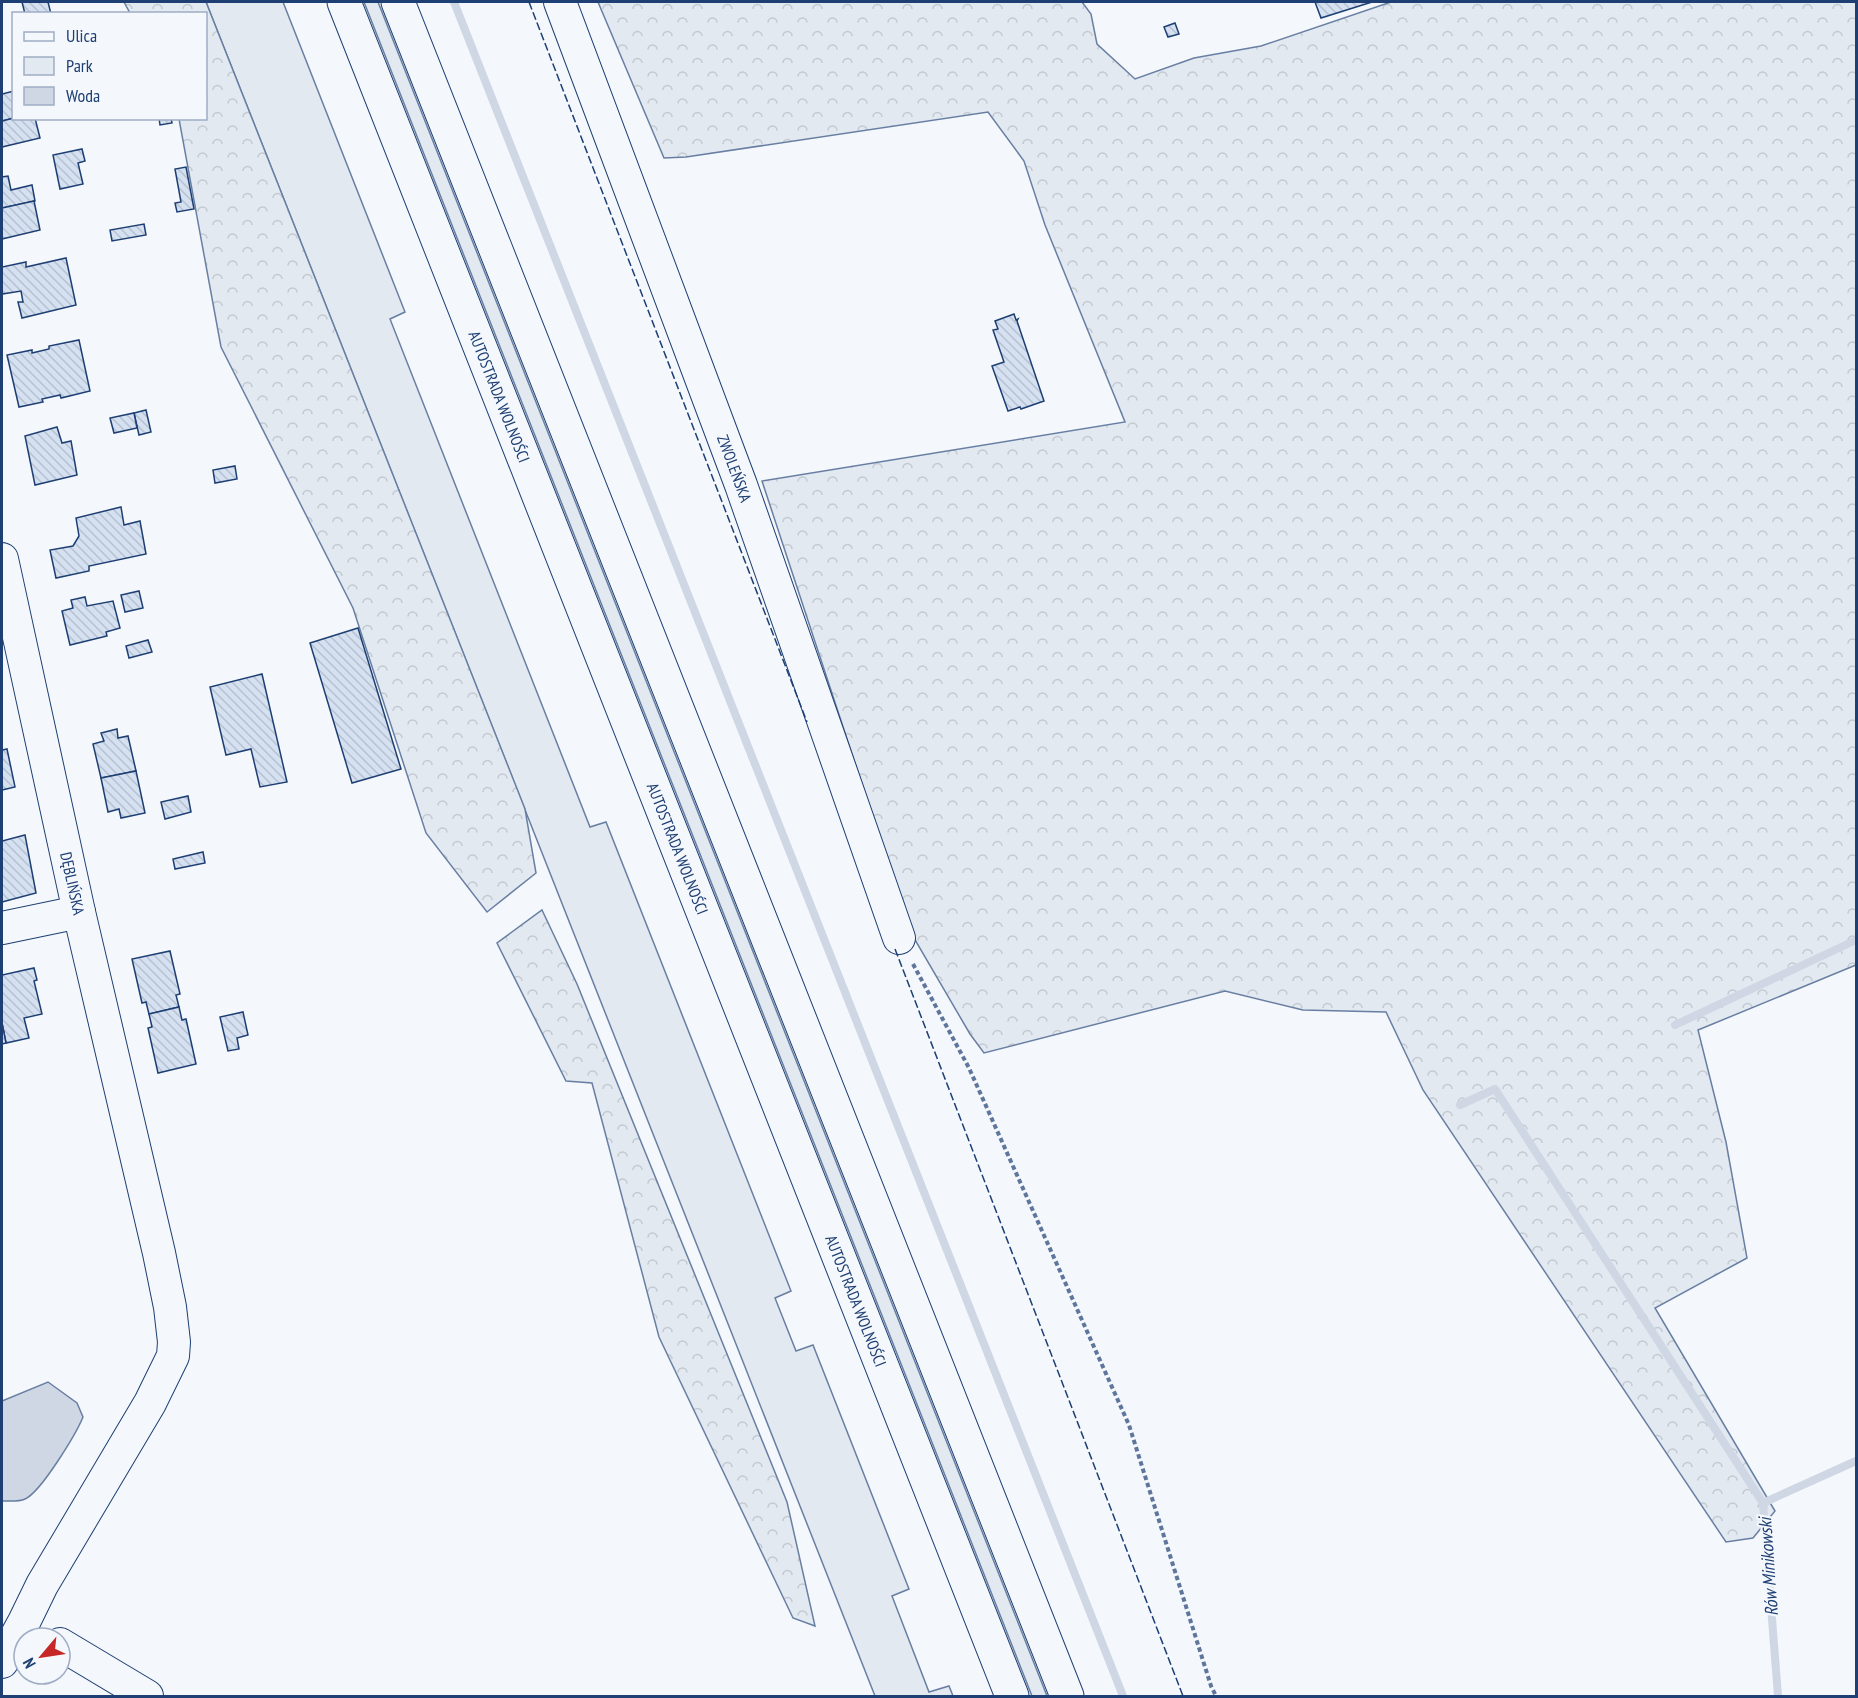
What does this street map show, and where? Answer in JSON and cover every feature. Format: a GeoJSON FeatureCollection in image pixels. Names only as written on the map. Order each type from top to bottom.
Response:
{"type":"FeatureCollection","features":[{"type":"Feature","properties":{"kind":"highway","name":"AUTOSTRADA WOLNOŚCI"},"geometry":{"type":"LineString","coordinates":[[344,2],[1012,1696]]}},
{"type":"Feature","properties":{"kind":"highway"},"geometry":{"type":"LineString","coordinates":[[399,2],[1066,1696]]}},
{"type":"Feature","properties":{"kind":"street","name":"ZWOLEŃSKA"},"geometry":{"type":"LineString","coordinates":[[560,2],[741,485],[899,938]]}},
{"type":"Feature","properties":{"kind":"street","name":"DĘBLIŃSKA"},"geometry":{"type":"LineString","coordinates":[[2,559],[79,912],[170,1307],[174,1342],[172,1356],[150,1403],[42,1585],[13,1615],[2,1662]]}},
{"type":"Feature","properties":{"kind":"street"},"geometry":{"type":"LineString","coordinates":[[2,928],[79,912]]}},
{"type":"Feature","properties":{"kind":"street"},"geometry":{"type":"LineString","coordinates":[[13,1615],[31,1626]]}},
{"type":"Feature","properties":{"kind":"street"},"geometry":{"type":"LineString","coordinates":[[72,1651],[147,1696]]}},
{"type":"Feature","properties":{"kind":"path"},"geometry":{"type":"LineString","coordinates":[[899,938],[969,1068],[1129,1425],[1216,1696]]}},
{"type":"Feature","properties":{"kind":"green space"},"geometry":{"type":"Polygon","coordinates":[[[124,2],[206,2],[525,809],[536,873],[487,912],[426,833],[353,608],[221,347],[179,120],[207,120],[207,12],[129,12],[124,2]]]}},
{"type":"Feature","properties":{"kind":"green space"},"geometry":{"type":"Polygon","coordinates":[[[206,2],[283,2],[405,312],[390,319],[590,827],[606,822],[791,1291],[775,1298],[796,1351],[813,1345],[909,1589],[892,1596],[929,1692],[949,1686],[953,1696],[875,1696],[206,2]]]}},
{"type":"Feature","properties":{"kind":"green space"},"geometry":{"type":"Polygon","coordinates":[[[364,2],[378,2],[1047,1696],[1032,1696],[364,2]]]}},
{"type":"Feature","properties":{"kind":"green space"},"geometry":{"type":"Polygon","coordinates":[[[598,2],[1082,2],[1091,14],[1097,44],[1135,79],[1194,58],[1261,46],[1391,2],[1856,2],[1856,965],[1698,1030],[1726,1142],[1747,1258],[1655,1308],[1775,1511],[1753,1538],[1726,1542],[1423,1090],[1386,1012],[1303,1010],[1225,991],[984,1053],[970,1034],[911,933],[762,481],[1125,422],[1045,225],[1024,161],[988,112],[686,157],[664,158],[598,2]]]}},
{"type":"Feature","properties":{"kind":"green space"},"geometry":{"type":"Polygon","coordinates":[[[542,910],[577,984],[787,1502],[815,1626],[793,1618],[659,1337],[592,1083],[566,1081],[497,943],[542,910]]]}},
{"type":"Feature","properties":{"kind":"water"},"geometry":{"type":"Polygon","coordinates":[[[48,1382],[77,1403],[83,1417],[40,1486],[23,1500],[2,1501],[2,1401],[48,1382]]]}},
{"type":"Feature","properties":{"kind":"building"},"geometry":{"type":"Polygon","coordinates":[[[22,2],[48,2],[50,12],[24,12],[22,2]]]}},
{"type":"Feature","properties":{"kind":"building"},"geometry":{"type":"Polygon","coordinates":[[[1315,2],[1372,2],[1321,18],[1315,2]]]}},
{"type":"Feature","properties":{"kind":"building"},"geometry":{"type":"Polygon","coordinates":[[[1175,23],[1179,34],[1168,37],[1164,27],[1175,23]]]}},
{"type":"Feature","properties":{"kind":"building"},"geometry":{"type":"Polygon","coordinates":[[[12,92],[12,118],[2,121],[2,94],[12,92]]]}},
{"type":"Feature","properties":{"kind":"building"},"geometry":{"type":"Polygon","coordinates":[[[12,118],[36,120],[40,138],[2,147],[2,121],[12,118]]]}},
{"type":"Feature","properties":{"kind":"building"},"geometry":{"type":"Polygon","coordinates":[[[159,120],[171,120],[172,123],[160,125],[159,120]]]}},
{"type":"Feature","properties":{"kind":"building"},"geometry":{"type":"Polygon","coordinates":[[[82,149],[85,161],[78,163],[83,184],[60,189],[53,155],[82,149]]]}},
{"type":"Feature","properties":{"kind":"building"},"geometry":{"type":"Polygon","coordinates":[[[186,167],[194,209],[177,212],[175,203],[181,202],[175,169],[186,167]]]}},
{"type":"Feature","properties":{"kind":"building"},"geometry":{"type":"Polygon","coordinates":[[[8,176],[11,190],[32,185],[35,201],[2,208],[2,177],[8,176]]]}},
{"type":"Feature","properties":{"kind":"building"},"geometry":{"type":"Polygon","coordinates":[[[34,201],[40,230],[2,239],[2,208],[34,201]]]}},
{"type":"Feature","properties":{"kind":"building"},"geometry":{"type":"Polygon","coordinates":[[[144,224],[146,235],[112,241],[110,230],[144,224]]]}},
{"type":"Feature","properties":{"kind":"building"},"geometry":{"type":"Polygon","coordinates":[[[66,258],[76,305],[22,318],[18,302],[23,302],[21,291],[2,294],[2,267],[26,262],[26,267],[66,258]]]}},
{"type":"Feature","properties":{"kind":"building"},"geometry":{"type":"Polygon","coordinates":[[[1014,314],[1016,320],[1018,319],[1044,401],[1008,411],[992,366],[1004,362],[993,330],[998,329],[995,321],[1014,314]]]}},
{"type":"Feature","properties":{"kind":"building"},"geometry":{"type":"Polygon","coordinates":[[[79,340],[90,391],[61,398],[60,395],[42,399],[43,402],[19,407],[7,355],[32,350],[32,353],[49,349],[49,346],[79,340]]]}},
{"type":"Feature","properties":{"kind":"building"},"geometry":{"type":"Polygon","coordinates":[[[146,410],[151,432],[139,435],[134,413],[146,410]]]}},
{"type":"Feature","properties":{"kind":"building"},"geometry":{"type":"Polygon","coordinates":[[[134,413],[137,428],[114,433],[110,418],[134,413]]]}},
{"type":"Feature","properties":{"kind":"building"},"geometry":{"type":"Polygon","coordinates":[[[57,427],[62,443],[71,441],[77,475],[35,485],[25,436],[57,427]]]}},
{"type":"Feature","properties":{"kind":"building"},"geometry":{"type":"Polygon","coordinates":[[[235,466],[237,479],[215,483],[213,470],[235,466]]]}},
{"type":"Feature","properties":{"kind":"building"},"geometry":{"type":"Polygon","coordinates":[[[121,507],[124,525],[140,521],[146,554],[89,566],[89,571],[56,578],[50,550],[73,546],[79,536],[76,518],[121,507]]]}},
{"type":"Feature","properties":{"kind":"building"},"geometry":{"type":"Polygon","coordinates":[[[139,591],[143,608],[125,612],[121,595],[139,591]]]}},
{"type":"Feature","properties":{"kind":"building"},"geometry":{"type":"Polygon","coordinates":[[[85,597],[87,606],[113,601],[120,628],[106,632],[107,636],[70,645],[62,611],[73,608],[71,600],[85,597]]]}},
{"type":"Feature","properties":{"kind":"building"},"geometry":{"type":"Polygon","coordinates":[[[358,628],[401,769],[352,783],[310,643],[358,628]]]}},
{"type":"Feature","properties":{"kind":"building"},"geometry":{"type":"Polygon","coordinates":[[[148,640],[152,652],[129,658],[126,646],[148,640]]]}},
{"type":"Feature","properties":{"kind":"building"},"geometry":{"type":"Polygon","coordinates":[[[262,674],[287,782],[260,787],[251,749],[226,755],[210,687],[262,674]]]}},
{"type":"Feature","properties":{"kind":"building"},"geometry":{"type":"Polygon","coordinates":[[[117,729],[118,738],[128,736],[136,771],[101,778],[93,744],[104,741],[101,733],[117,729]]]}},
{"type":"Feature","properties":{"kind":"building"},"geometry":{"type":"Polygon","coordinates":[[[7,749],[15,787],[2,790],[2,750],[7,749]]]}},
{"type":"Feature","properties":{"kind":"building"},"geometry":{"type":"Polygon","coordinates":[[[136,771],[145,813],[121,818],[119,809],[108,812],[101,778],[136,771]]]}},
{"type":"Feature","properties":{"kind":"building"},"geometry":{"type":"Polygon","coordinates":[[[188,796],[191,812],[165,819],[161,802],[188,796]]]}},
{"type":"Feature","properties":{"kind":"building"},"geometry":{"type":"Polygon","coordinates":[[[25,835],[36,893],[2,902],[2,841],[25,835]]]}},
{"type":"Feature","properties":{"kind":"building"},"geometry":{"type":"Polygon","coordinates":[[[203,852],[205,863],[175,869],[173,859],[203,852]]]}},
{"type":"Feature","properties":{"kind":"building"},"geometry":{"type":"Polygon","coordinates":[[[170,951],[180,994],[176,995],[179,1007],[149,1014],[146,1002],[142,1003],[132,959],[170,951]]]}},
{"type":"Feature","properties":{"kind":"building"},"geometry":{"type":"Polygon","coordinates":[[[34,968],[37,980],[34,981],[42,1014],[24,1018],[29,1038],[6,1043],[2,1023],[2,975],[34,968]]]}},
{"type":"Feature","properties":{"kind":"building"},"geometry":{"type":"Polygon","coordinates":[[[179,1007],[182,1020],[186,1019],[196,1064],[158,1073],[148,1028],[152,1027],[149,1014],[179,1007]]]}},
{"type":"Feature","properties":{"kind":"building"},"geometry":{"type":"Polygon","coordinates":[[[243,1012],[248,1035],[237,1038],[239,1049],[228,1051],[220,1017],[243,1012]]]}},
{"type":"Feature","properties":{"kind":"building"},"geometry":{"type":"Polygon","coordinates":[[[2,1023],[6,1043],[2,1044],[2,1023]]]}},
{"type":"Feature","properties":{"kind":"waterway"},"geometry":{"type":"LineString","coordinates":[[454,2],[1123,1696]]}},
{"type":"Feature","properties":{"kind":"waterway"},"geometry":{"type":"LineString","coordinates":[[1675,1025],[1856,940]]}},
{"type":"Feature","properties":{"kind":"waterway"},"geometry":{"type":"LineString","coordinates":[[1460,1105],[1495,1089],[1763,1503]]}},
{"type":"Feature","properties":{"kind":"waterway","name":"Rów Minikowski"},"geometry":{"type":"LineString","coordinates":[[1778,1696],[1763,1503],[1856,1461]]}},
{"type":"Feature","properties":{"kind":"fence"},"geometry":{"type":"LineString","coordinates":[[529,2],[807,722]]}},
{"type":"Feature","properties":{"kind":"fence"},"geometry":{"type":"LineString","coordinates":[[895,949],[1183,1696]]}}]}
